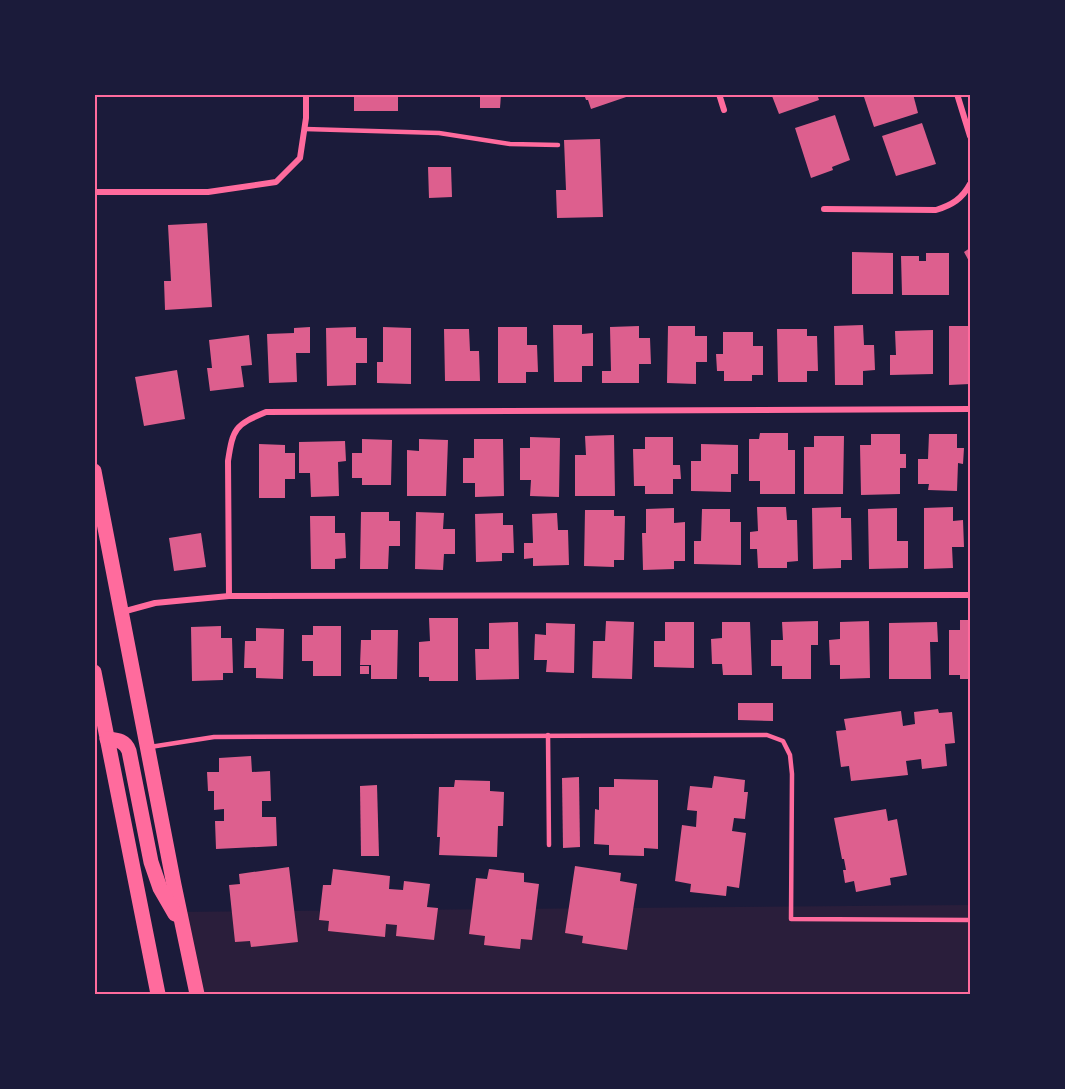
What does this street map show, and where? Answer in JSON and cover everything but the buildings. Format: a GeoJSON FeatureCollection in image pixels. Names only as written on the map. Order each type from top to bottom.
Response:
{"type":"FeatureCollection","features":[{"type":"Feature","properties":{"kind":"main road"},"geometry":{"type":"LineString","coordinates":[[94,471],[197,994]]}},
{"type":"Feature","properties":{"kind":"main road"},"geometry":{"type":"LineString","coordinates":[[94,672],[158,994]]}},
{"type":"Feature","properties":{"kind":"main road"},"geometry":{"type":"LineString","coordinates":[[107,739],[119,740],[127,747],[151,862],[160,888],[183,927]]}},
{"type":"Feature","properties":{"kind":"street"},"geometry":{"type":"LineString","coordinates":[[94,192],[208,192],[276,182],[300,158],[306,94]]}},
{"type":"Feature","properties":{"kind":"street"},"geometry":{"type":"LineString","coordinates":[[719,94],[724,110]]}},
{"type":"Feature","properties":{"kind":"street"},"geometry":{"type":"LineString","coordinates":[[957,94],[970,136]]}},
{"type":"Feature","properties":{"kind":"street"},"geometry":{"type":"LineString","coordinates":[[824,209],[936,210],[952,205],[965,194],[970,184]]}},
{"type":"Feature","properties":{"kind":"street"},"geometry":{"type":"LineString","coordinates":[[229,596],[228,461],[231,442],[235,429],[248,419],[266,412],[970,409]]}},
{"type":"Feature","properties":{"kind":"street"},"geometry":{"type":"LineString","coordinates":[[121,612],[155,603],[229,596],[970,595]]}},
{"type":"Feature","properties":{"kind":"lane"},"geometry":{"type":"LineString","coordinates":[[304,129],[439,133],[510,144],[558,145]]}},
{"type":"Feature","properties":{"kind":"lane"},"geometry":{"type":"LineString","coordinates":[[548,735],[549,845]]}},
{"type":"Feature","properties":{"kind":"lane"},"geometry":{"type":"LineString","coordinates":[[147,747],[214,737],[767,735],[783,741],[790,755],[792,774],[791,919],[970,920]]}},
{"type":"Feature","properties":{"kind":"shaded area"},"geometry":{"type":"Polygon","coordinates":[[[970,905],[970,994],[194,994],[172,912],[970,905]]]}}]}
